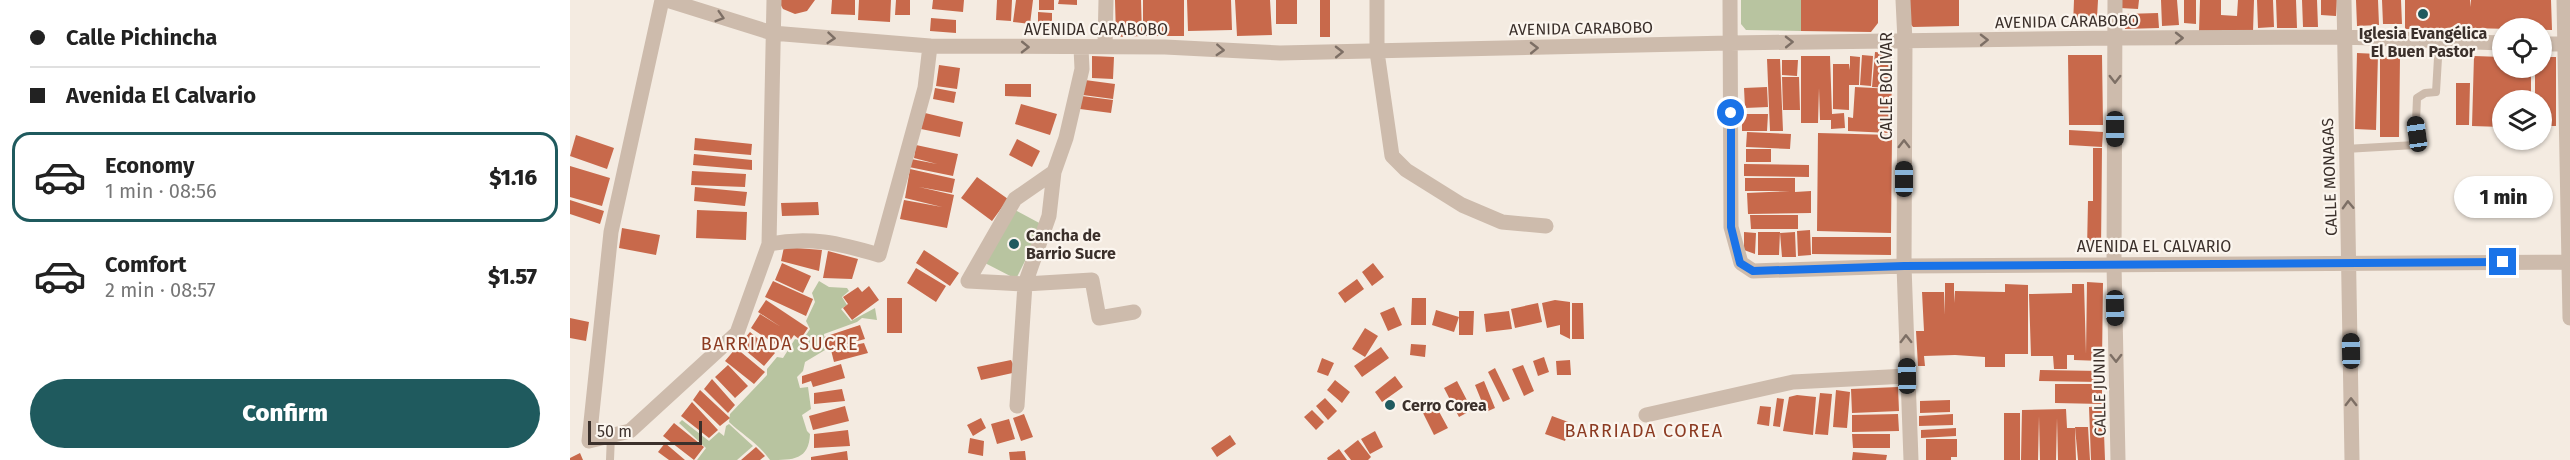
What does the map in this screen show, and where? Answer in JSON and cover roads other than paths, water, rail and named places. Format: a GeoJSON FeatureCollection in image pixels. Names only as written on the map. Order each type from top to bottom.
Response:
{"type":"FeatureCollection","features":[{"type":"Feature","properties":{"kind":"street","name":"AVENIDA CARABOBO"},"geometry":{"type":"LineString","coordinates":[[664,0],[772,33],[930,46],[1081,48],[1105,46],[1280,52],[1377,52],[1730,43],[2115,38],[2344,37],[2492,43]]}},
{"type":"Feature","properties":{"kind":"street"},"geometry":{"type":"LineString","coordinates":[[664,0],[611,232],[589,441],[630,430],[737,333],[769,244],[774,0]]}},
{"type":"Feature","properties":{"kind":"street"},"geometry":{"type":"LineString","coordinates":[[1105,46],[1106,0]]}},
{"type":"Feature","properties":{"kind":"street"},"geometry":{"type":"LineString","coordinates":[[1377,0],[1377,52],[1392,156],[1406,170],[1462,205],[1502,222],[1546,226]]}},
{"type":"Feature","properties":{"kind":"street"},"geometry":{"type":"LineString","coordinates":[[1730,0],[1730,43]]}},
{"type":"Feature","properties":{"kind":"street","name":"CALLE BOLÍVAR"},"geometry":{"type":"LineString","coordinates":[[1903,0],[1905,41],[1904,266],[1911,460]]}},
{"type":"Feature","properties":{"kind":"street","name":"CALLE JUNIN"},"geometry":{"type":"LineString","coordinates":[[2115,0],[2114,264],[2118,460]]}},
{"type":"Feature","properties":{"kind":"street","name":"CALLE MONAGAS"},"geometry":{"type":"LineString","coordinates":[[2343,0],[2345,149],[2350,263],[2352,460]]}},
{"type":"Feature","properties":{"kind":"street"},"geometry":{"type":"LineString","coordinates":[[2564,0],[2568,44],[2570,318]]}},
{"type":"Feature","properties":{"kind":"street","name":"AVENIDA EL CALVARIO"},"geometry":{"type":"LineString","coordinates":[[1730,43],[1731,227],[1740,263],[1753,271],[1904,266],[2569,262]]}},
{"type":"Feature","properties":{"kind":"street"},"geometry":{"type":"LineString","coordinates":[[2552,44],[2568,44]]}},
{"type":"Feature","properties":{"kind":"street"},"geometry":{"type":"LineString","coordinates":[[769,244],[792,239],[822,240],[879,255],[925,88],[930,46]]}},
{"type":"Feature","properties":{"kind":"street"},"geometry":{"type":"LineString","coordinates":[[1017,406],[1025,284],[1049,216],[1054,172],[1066,138],[1082,69],[1081,48]]}},
{"type":"Feature","properties":{"kind":"street"},"geometry":{"type":"LineString","coordinates":[[1054,172],[1015,199],[968,281],[1025,284],[1092,280],[1099,318],[1134,312]]}},
{"type":"Feature","properties":{"kind":"street"},"geometry":{"type":"LineString","coordinates":[[1646,416],[1793,382],[1907,376]]}},
{"type":"Feature","properties":{"kind":"lane"},"geometry":{"type":"LineString","coordinates":[[2345,149],[2415,145],[2417,98],[2425,93],[2436,92],[2439,41]]}},
{"type":"Feature","properties":{"kind":"lane"},"geometry":{"type":"LineString","coordinates":[[610,460],[611,435]]}},
{"type":"Feature","properties":{"kind":"place","name":"Iglesia Evangélica El Buen Pastor"},"geometry":{"type":"Point","coordinates":[2423,14]}},
{"type":"Feature","properties":{"kind":"place","name":"Cancha de Barrio Sucre"},"geometry":{"type":"Point","coordinates":[1014,244]}},
{"type":"Feature","properties":{"kind":"place","name":"Cerro Corea"},"geometry":{"type":"Point","coordinates":[1390,405]}},
{"type":"Feature","properties":{"kind":"district","name":"BARRIADA SUCRE"},"geometry":{"type":"Point","coordinates":[780,344]}},
{"type":"Feature","properties":{"kind":"district","name":"BARRIADA COREA"},"geometry":{"type":"Point","coordinates":[1644,431]}}]}
